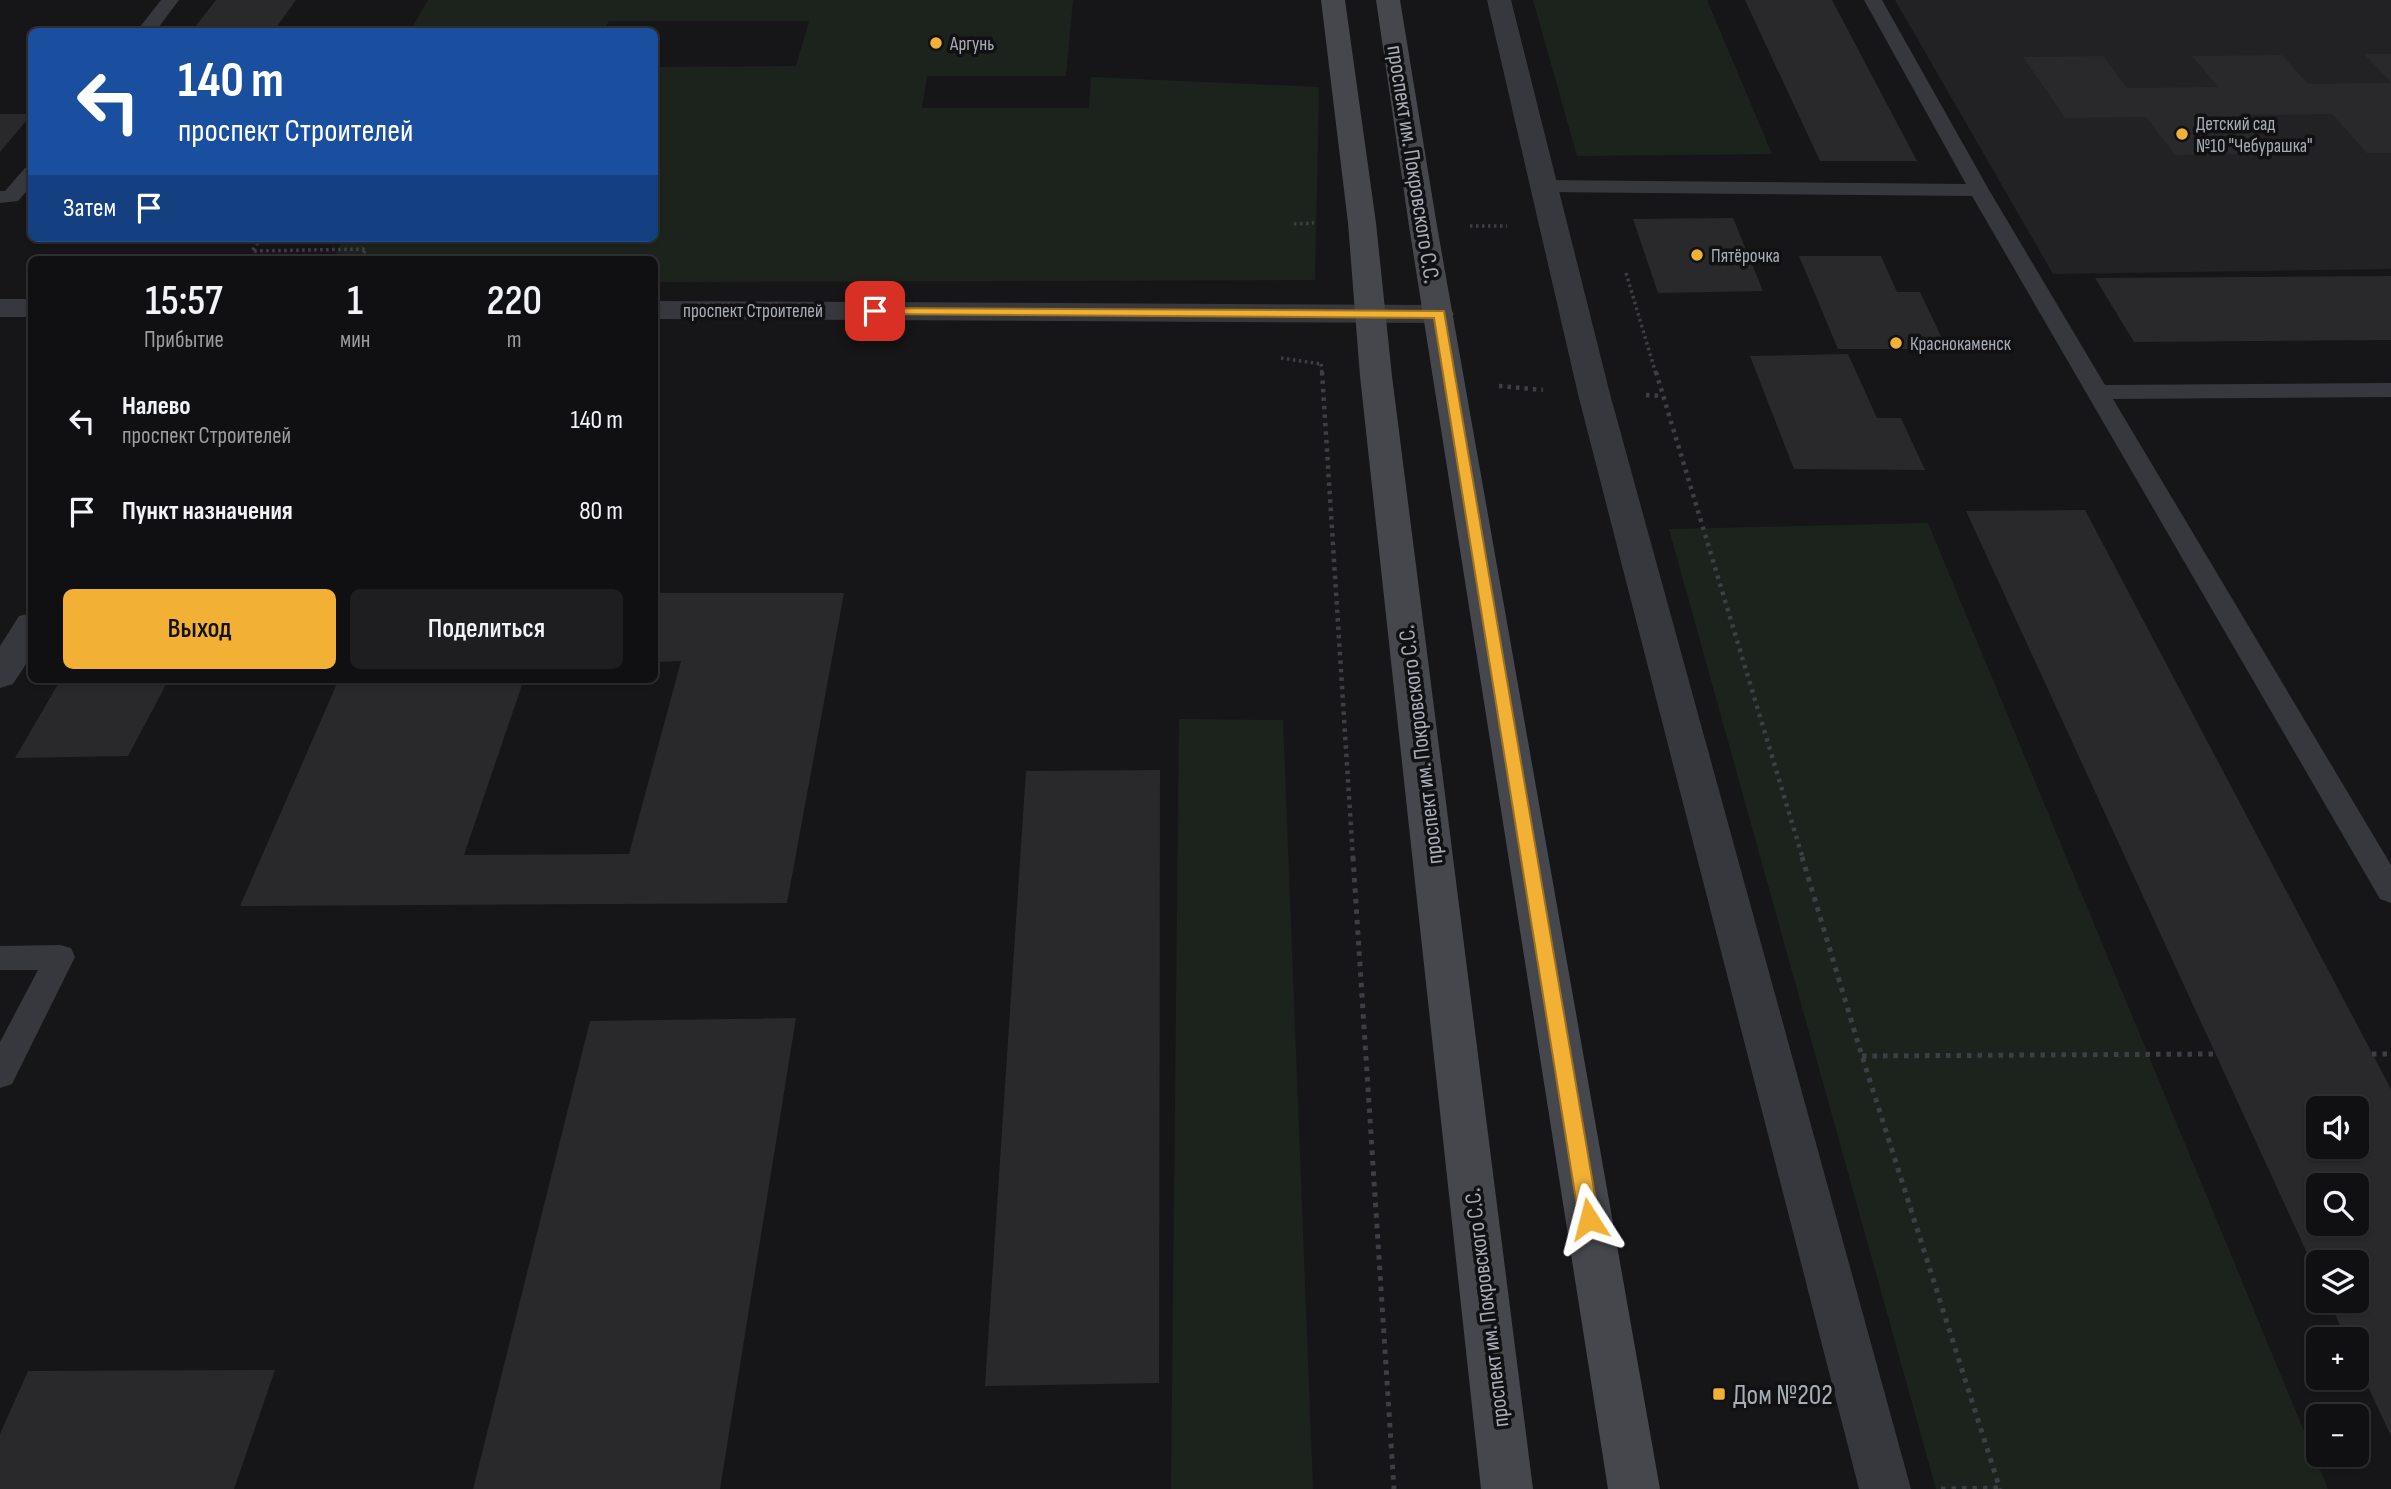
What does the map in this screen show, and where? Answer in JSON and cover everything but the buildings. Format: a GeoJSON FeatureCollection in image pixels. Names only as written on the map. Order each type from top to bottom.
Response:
{"type":"FeatureCollection","features":[{"type":"Feature","properties":{"kind":"main road","name":"проспект им. Покровского С.С."},"geometry":{"type":"LineString","coordinates":[[1333,0],[1507,1489]]}},
{"type":"Feature","properties":{"kind":"main road","name":"проспект им. Покровского С.С."},"geometry":{"type":"LineString","coordinates":[[1388,0],[1634,1489]]}},
{"type":"Feature","properties":{"kind":"street"},"geometry":{"type":"LineString","coordinates":[[1499,0],[1597,408],[1885,1489]]}},
{"type":"Feature","properties":{"kind":"street"},"geometry":{"type":"LineString","coordinates":[[0,307],[28,308]]}},
{"type":"Feature","properties":{"kind":"street","name":"проспект Строителей"},"geometry":{"type":"LineString","coordinates":[[658,310],[1439,314]]}},
{"type":"Feature","properties":{"kind":"street"},"geometry":{"type":"LineString","coordinates":[[0,675],[28,631]]}},
{"type":"Feature","properties":{"kind":"lane"},"geometry":{"type":"LineString","coordinates":[[148,28],[170,0]]}},
{"type":"Feature","properties":{"kind":"lane"},"geometry":{"type":"LineString","coordinates":[[1873,0],[1979,190],[2391,891]]}},
{"type":"Feature","properties":{"kind":"lane"},"geometry":{"type":"LineString","coordinates":[[0,197],[12,197],[28,177]]}},
{"type":"Feature","properties":{"kind":"lane"},"geometry":{"type":"LineString","coordinates":[[1544,187],[1979,190]]}},
{"type":"Feature","properties":{"kind":"lane"},"geometry":{"type":"LineString","coordinates":[[2099,392],[2391,390]]}},
{"type":"Feature","properties":{"kind":"lane"},"geometry":{"type":"LineString","coordinates":[[0,958],[60,957],[0,1074]]}},
{"type":"Feature","properties":{"kind":"path"},"geometry":{"type":"LineString","coordinates":[[258,242],[252,251],[366,249],[362,256]]}},
{"type":"Feature","properties":{"kind":"path"},"geometry":{"type":"LineString","coordinates":[[1626,272],[1862,1056],[2000,1488],[1931,1489]]}},
{"type":"Feature","properties":{"kind":"path"},"geometry":{"type":"LineString","coordinates":[[1321,363],[1394,1489]]}},
{"type":"Feature","properties":{"kind":"path"},"geometry":{"type":"LineString","coordinates":[[1862,1056],[2215,1054]]}},
{"type":"Feature","properties":{"kind":"path"},"geometry":{"type":"LineString","coordinates":[[2372,1054],[2391,1054]]}},
{"type":"Feature","properties":{"kind":"shaded area"},"geometry":{"type":"Polygon","coordinates":[[[428,0],[1073,0],[1066,76],[927,76],[922,108],[1089,108],[1091,77],[1319,87],[1315,280],[658,282],[658,256],[335,256],[342,242],[658,242],[658,67],[796,66],[809,21],[609,21],[606,28],[412,28],[428,0]]]}},
{"type":"Feature","properties":{"kind":"shaded area"},"geometry":{"type":"Polygon","coordinates":[[[1533,0],[1707,0],[1772,154],[1577,156],[1533,0]]]}},
{"type":"Feature","properties":{"kind":"shaded area","name":"Детский сад №10 \"Чебурашка\""},"geometry":{"type":"Polygon","coordinates":[[[1895,0],[2391,0],[2391,269],[2053,274],[1895,0]]]}},
{"type":"Feature","properties":{"kind":"shaded area"},"geometry":{"type":"Polygon","coordinates":[[[1928,523],[2306,1436],[2306,1467],[2319,1467],[2328,1489],[1936,1489],[1669,529],[1928,523]]]}},
{"type":"Feature","properties":{"kind":"shaded area"},"geometry":{"type":"Polygon","coordinates":[[[1179,719],[1283,720],[1313,1489],[1171,1489],[1179,719]]]}},
{"type":"Feature","properties":{"kind":"place","name":"Аргунь"},"geometry":{"type":"Point","coordinates":[936,43]}},
{"type":"Feature","properties":{"kind":"place","name":"Детский сад №10 \"Чебурашка\""},"geometry":{"type":"Point","coordinates":[2182,134]}},
{"type":"Feature","properties":{"kind":"place","name":"Пятёрочка"},"geometry":{"type":"Point","coordinates":[1697,255]}},
{"type":"Feature","properties":{"kind":"place","name":"Краснокаменск"},"geometry":{"type":"Point","coordinates":[1896,343]}},
{"type":"Feature","properties":{"kind":"place","name":"Дом №202"},"geometry":{"type":"Point","coordinates":[1719,1394]}},
{"type":"Feature","properties":{"kind":"route"},"geometry":{"type":"LineString","coordinates":[[875,311],[1439,314],[1589,1219]]}}]}
